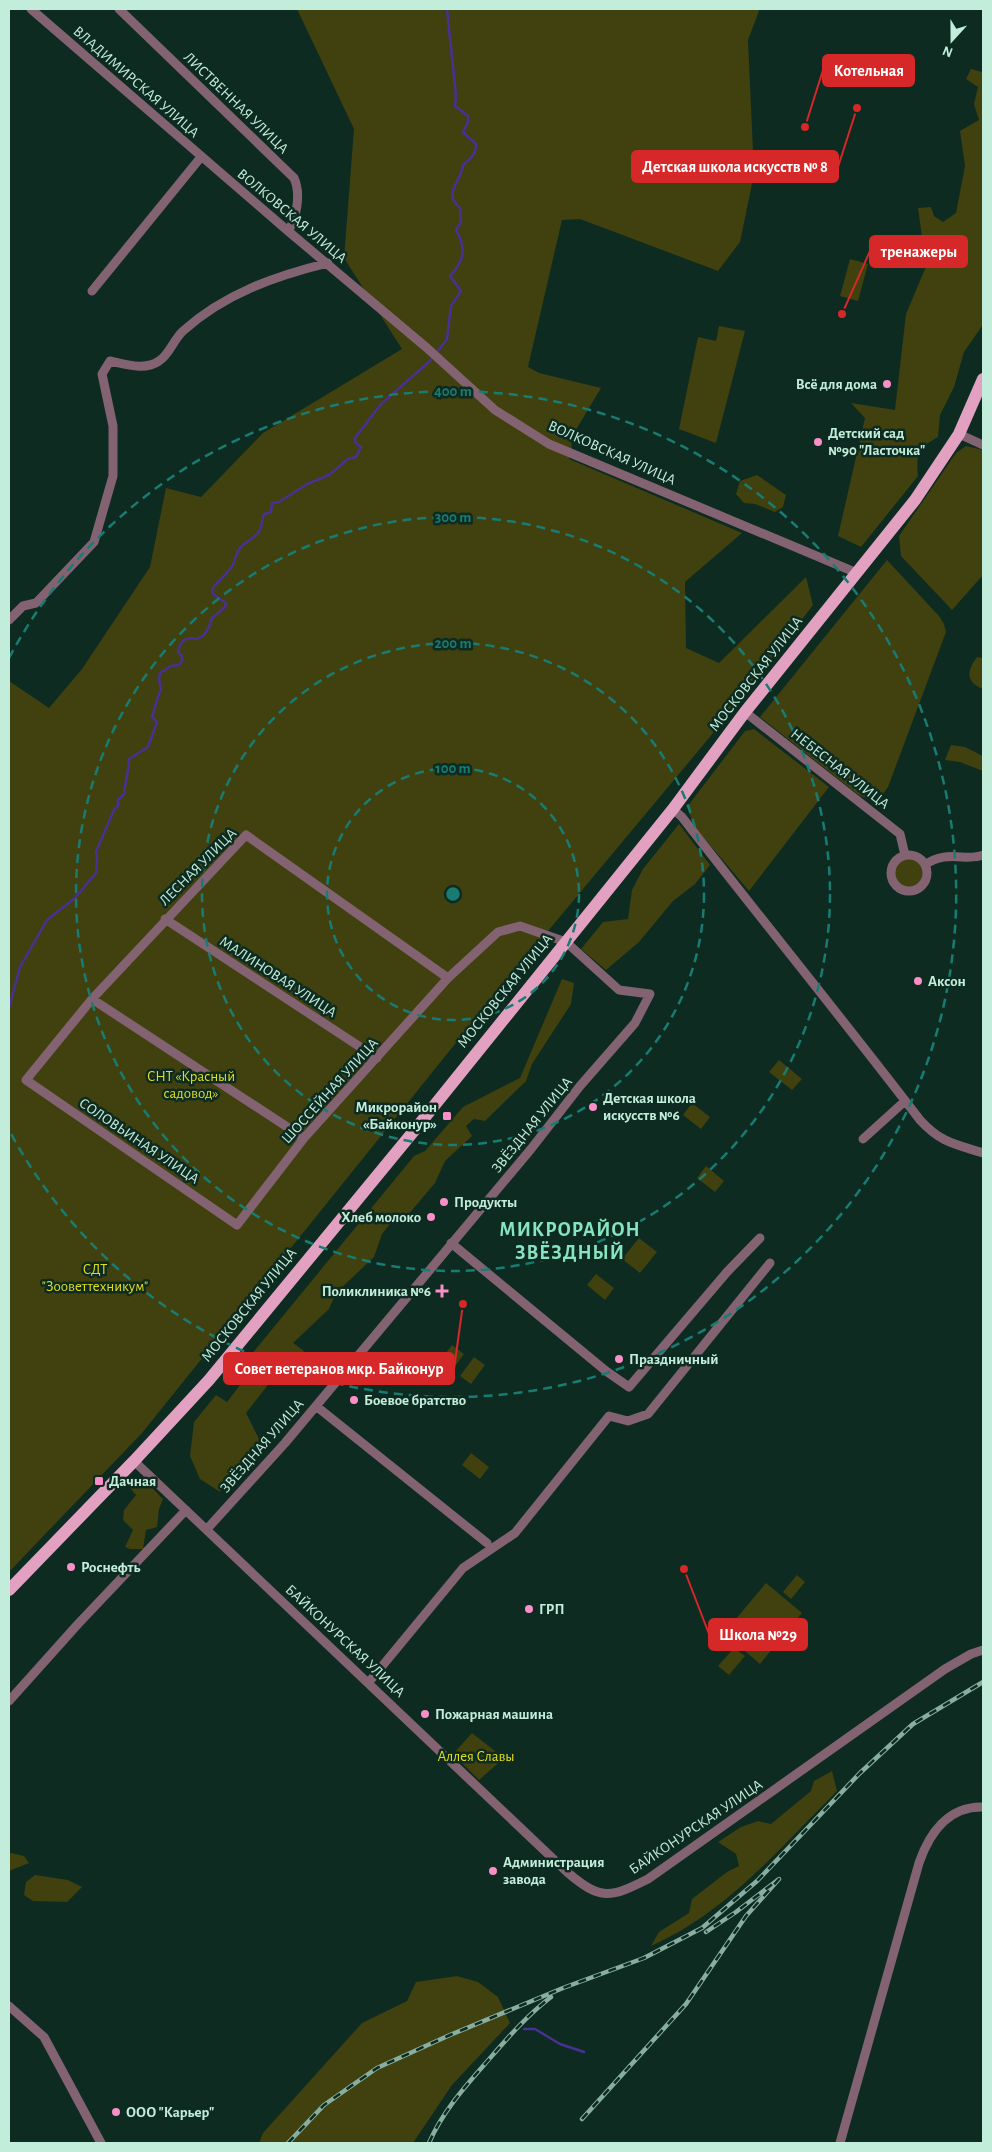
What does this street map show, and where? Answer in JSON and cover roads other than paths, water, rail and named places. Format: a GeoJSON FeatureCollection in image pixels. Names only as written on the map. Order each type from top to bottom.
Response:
{"type":"FeatureCollection","features":[{"type":"Feature","properties":{"kind":"main road","name":"МОСКОВСКАЯ УЛИЦА"},"geometry":{"type":"LineString","coordinates":[[9,1590],[134,1461],[209,1380],[673,809],[745,712],[915,500],[959,434],[983,379]]}},
{"type":"Feature","properties":{"kind":"street","name":"ВЛАДИМИРСКАЯ УЛИЦА"},"geometry":{"type":"LineString","coordinates":[[30,9],[201,157]]}},
{"type":"Feature","properties":{"kind":"street","name":"ЛИСТВЕННАЯ УЛИЦА"},"geometry":{"type":"LineString","coordinates":[[119,9],[294,178],[298,186],[294,222],[288,231]]}},
{"type":"Feature","properties":{"kind":"street","name":"ВОЛКОВСКАЯ УЛИЦА"},"geometry":{"type":"LineString","coordinates":[[201,157],[328,263],[495,410],[549,444],[857,573]]}},
{"type":"Feature","properties":{"kind":"street"},"geometry":{"type":"LineString","coordinates":[[92,291],[201,157]]}},
{"type":"Feature","properties":{"kind":"street"},"geometry":{"type":"LineString","coordinates":[[9,620],[23,606],[36,603],[94,542],[112,476],[113,426],[102,374],[110,362],[146,367],[160,361],[181,332],[212,308],[255,284],[328,263]]}},
{"type":"Feature","properties":{"kind":"street"},"geometry":{"type":"LineString","coordinates":[[959,434],[983,444]]}},
{"type":"Feature","properties":{"kind":"street","name":"НЕБЕСНАЯ УЛИЦА"},"geometry":{"type":"LineString","coordinates":[[745,712],[900,834],[905,855]]}},
{"type":"Feature","properties":{"kind":"street"},"geometry":{"type":"LineString","coordinates":[[673,809],[785,950],[813,981],[905,1101],[933,1134],[949,1142],[983,1153]]}},
{"type":"Feature","properties":{"kind":"street","name":"ЛЕСНАЯ УЛИЦА"},"geometry":{"type":"LineString","coordinates":[[26,1080],[92,999],[165,919],[246,835],[448,978]]}},
{"type":"Feature","properties":{"kind":"street"},"geometry":{"type":"LineString","coordinates":[[905,855],[919,858],[926,865],[927,879],[921,887],[913,891],[899,889],[893,882],[891,868],[896,860],[905,855]]}},
{"type":"Feature","properties":{"kind":"street"},"geometry":{"type":"LineString","coordinates":[[926,865],[932,860],[952,856],[979,857],[983,855]]}},
{"type":"Feature","properties":{"kind":"street","name":"МАЛИНОВАЯ УЛИЦА"},"geometry":{"type":"LineString","coordinates":[[165,919],[377,1058]]}},
{"type":"Feature","properties":{"kind":"street","name":"ШОССЕЙНАЯ УЛИЦА"},"geometry":{"type":"LineString","coordinates":[[237,1225],[304,1138],[448,978],[498,932],[520,926],[566,942]]}},
{"type":"Feature","properties":{"kind":"street","name":"ЗВЁЗДНАЯ УЛИЦА"},"geometry":{"type":"LineString","coordinates":[[207,1530],[316,1406],[635,1023],[650,994],[619,990],[566,942]]}},
{"type":"Feature","properties":{"kind":"street"},"geometry":{"type":"LineString","coordinates":[[92,999],[304,1138]]}},
{"type":"Feature","properties":{"kind":"street","name":"СОЛОВЬИНАЯ УЛИЦА"},"geometry":{"type":"LineString","coordinates":[[26,1080],[237,1225]]}},
{"type":"Feature","properties":{"kind":"street"},"geometry":{"type":"LineString","coordinates":[[863,1139],[905,1101]]}},
{"type":"Feature","properties":{"kind":"street"},"geometry":{"type":"LineString","coordinates":[[451,1243],[606,1371],[629,1387],[727,1272],[760,1238]]}},
{"type":"Feature","properties":{"kind":"street"},"geometry":{"type":"LineString","coordinates":[[369,1682],[463,1568],[515,1533],[609,1416],[628,1421],[648,1414],[770,1263]]}},
{"type":"Feature","properties":{"kind":"street"},"geometry":{"type":"LineString","coordinates":[[316,1406],[487,1543]]}},
{"type":"Feature","properties":{"kind":"street","name":"БАЙКОНУРСКАЯ УЛИЦА"},"geometry":{"type":"LineString","coordinates":[[134,1461],[567,1872],[585,1888],[606,1895],[620,1893],[648,1879],[945,1669],[971,1654],[983,1650]]}},
{"type":"Feature","properties":{"kind":"street"},"geometry":{"type":"LineString","coordinates":[[9,1701],[78,1624],[186,1510]]}},
{"type":"Feature","properties":{"kind":"street"},"geometry":{"type":"LineString","coordinates":[[840,2143],[919,1863],[927,1841],[953,1814],[971,1808],[983,1808]]}},
{"type":"Feature","properties":{"kind":"street"},"geometry":{"type":"LineString","coordinates":[[9,2006],[44,2037],[101,2143]]}},
{"type":"Feature","properties":{"kind":"waterway"},"geometry":{"type":"LineString","coordinates":[[9,1008],[20,967],[47,920],[75,898],[96,873],[96,852],[115,808],[118,806],[118,800],[124,794],[129,759],[148,747],[157,722],[152,717],[161,690],[160,673],[171,666],[179,665],[182,661],[182,656],[178,652],[182,642],[187,639],[197,639],[204,635],[212,618],[225,607],[226,603],[213,594],[212,590],[232,567],[240,548],[258,533],[264,514],[271,512],[272,503],[279,502],[307,484],[329,475],[348,459],[356,457],[361,447],[355,442],[355,438],[381,404],[430,361],[447,339],[451,306],[461,291],[450,276],[461,260],[463,249],[456,230],[461,222],[460,208],[455,203],[453,193],[463,165],[474,154],[476,148],[476,144],[463,132],[468,122],[468,116],[455,106],[456,96],[447,9]]}},
{"type":"Feature","properties":{"kind":"waterway"},"geometry":{"type":"LineString","coordinates":[[524,2029],[535,2029],[560,2044],[584,2052]]}},
{"type":"Feature","properties":{"kind":"railway"},"geometry":{"type":"LineString","coordinates":[[288,2143],[324,2105],[377,2068],[563,1988],[644,1958],[702,1928],[757,1881],[860,1773],[913,1724],[983,1682]]}},
{"type":"Feature","properties":{"kind":"railway"},"geometry":{"type":"LineString","coordinates":[[582,2119],[686,2004],[746,1916],[779,1879],[706,1932]]}},
{"type":"Feature","properties":{"kind":"railway"},"geometry":{"type":"LineString","coordinates":[[429,2143],[446,2112],[468,2084],[516,2030],[551,1997]]}},
{"type":"Feature","properties":{"kind":"place","name":"Детская школа искусств № 8"},"geometry":{"type":"Point","coordinates":[857,108]}},
{"type":"Feature","properties":{"kind":"place","name":"Котельная"},"geometry":{"type":"Point","coordinates":[805,127]}},
{"type":"Feature","properties":{"kind":"place","name":"тренажеры"},"geometry":{"type":"Point","coordinates":[842,314]}},
{"type":"Feature","properties":{"kind":"place","name":"Всё для дома"},"geometry":{"type":"Point","coordinates":[887,384]}},
{"type":"Feature","properties":{"kind":"place","name":"Детский сад №90 \"Ласточка\""},"geometry":{"type":"Point","coordinates":[818,442]}},
{"type":"Feature","properties":{"kind":"place","name":"Аксон"},"geometry":{"type":"Point","coordinates":[918,981]}},
{"type":"Feature","properties":{"kind":"place","name":"Детская школа искусств №6"},"geometry":{"type":"Point","coordinates":[593,1107]}},
{"type":"Feature","properties":{"kind":"place","name":"Микрорайон «Байконур»"},"geometry":{"type":"Point","coordinates":[447,1116]}},
{"type":"Feature","properties":{"kind":"place","name":"Продукты"},"geometry":{"type":"Point","coordinates":[444,1202]}},
{"type":"Feature","properties":{"kind":"place","name":"Хлеб молоко"},"geometry":{"type":"Point","coordinates":[431,1217]}},
{"type":"Feature","properties":{"kind":"place","name":"Поликлиника №6"},"geometry":{"type":"Point","coordinates":[442,1291]}},
{"type":"Feature","properties":{"kind":"place","name":"Совет ветеранов мкр. Байконур"},"geometry":{"type":"Point","coordinates":[463,1304]}},
{"type":"Feature","properties":{"kind":"place","name":"Праздничный"},"geometry":{"type":"Point","coordinates":[619,1359]}},
{"type":"Feature","properties":{"kind":"place","name":"Боевое братство"},"geometry":{"type":"Point","coordinates":[354,1400]}},
{"type":"Feature","properties":{"kind":"place","name":"Дачная"},"geometry":{"type":"Point","coordinates":[99,1481]}},
{"type":"Feature","properties":{"kind":"place","name":"Роснефть"},"geometry":{"type":"Point","coordinates":[71,1567]}},
{"type":"Feature","properties":{"kind":"place","name":"Школа №29"},"geometry":{"type":"Point","coordinates":[684,1569]}},
{"type":"Feature","properties":{"kind":"place","name":"ГРП"},"geometry":{"type":"Point","coordinates":[529,1609]}},
{"type":"Feature","properties":{"kind":"place","name":"Пожарная машина"},"geometry":{"type":"Point","coordinates":[425,1714]}},
{"type":"Feature","properties":{"kind":"place","name":"Администрация завода"},"geometry":{"type":"Point","coordinates":[493,1871]}},
{"type":"Feature","properties":{"kind":"place","name":"ООО \"Карьер\""},"geometry":{"type":"Point","coordinates":[116,2112]}},
{"type":"Feature","properties":{"kind":"district","name":"МИКРОРАЙОН ЗВЁЗДНЫЙ"},"geometry":{"type":"Point","coordinates":[570,1242]}},
{"type":"Feature","properties":{"kind":"park label","name":"СНТ «Красный садовод»"},"geometry":{"type":"Point","coordinates":[191,1084]}},
{"type":"Feature","properties":{"kind":"park label","name":"СДТ \"Зооветтехникум\""},"geometry":{"type":"Point","coordinates":[95,1278]}},
{"type":"Feature","properties":{"kind":"park label","name":"Аллея Славы"},"geometry":{"type":"Point","coordinates":[476,1756]}}]}
